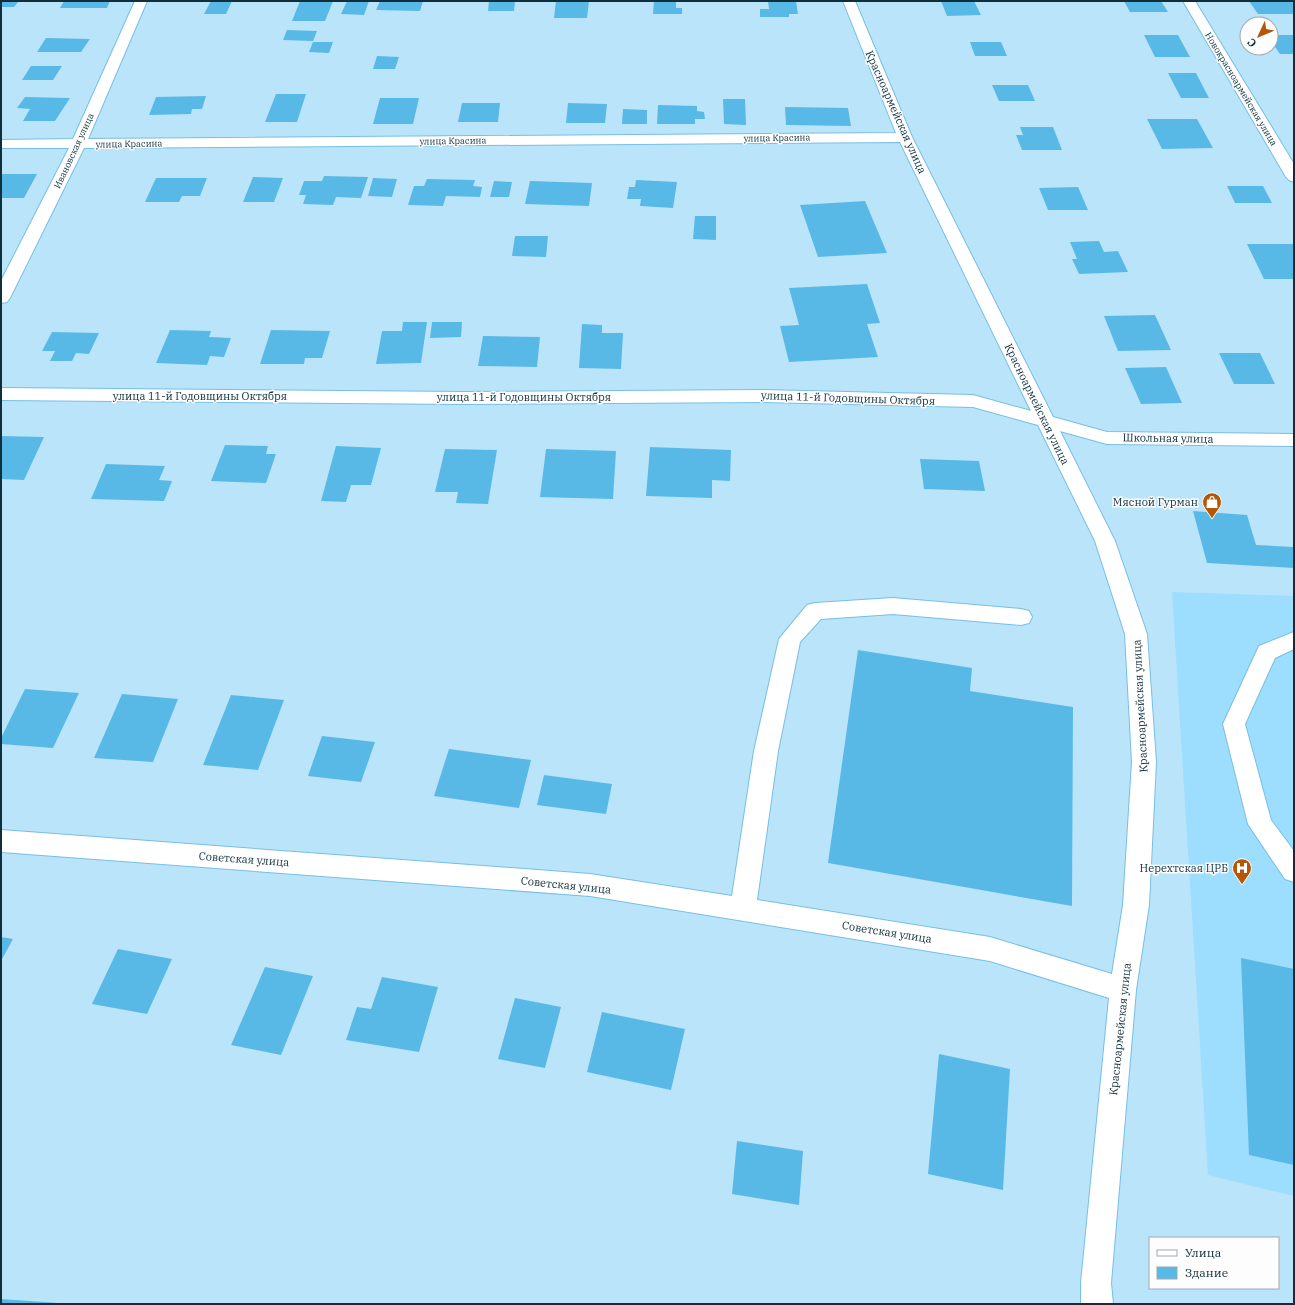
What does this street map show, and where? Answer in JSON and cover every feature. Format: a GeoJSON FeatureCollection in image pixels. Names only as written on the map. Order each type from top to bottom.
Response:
{"type":"FeatureCollection","features":[{"type":"Feature","properties":{"kind":"street","name":"Ивановская улица"},"geometry":{"type":"LineString","coordinates":[[1,298],[78,144],[140,1]]}},
{"type":"Feature","properties":{"kind":"street","name":"Красноармейская улица"},"geometry":{"type":"LineString","coordinates":[[849,1],[905,137],[1105,541],[1136,634],[1144,762],[1136,904],[1123,990],[1096,1283],[1097,1304]]}},
{"type":"Feature","properties":{"kind":"street","name":"Новокрасноармейская улица"},"geometry":{"type":"LineString","coordinates":[[1189,1],[1294,177]]}},
{"type":"Feature","properties":{"kind":"street","name":"улица Красина"},"geometry":{"type":"LineString","coordinates":[[1,144],[905,137]]}},
{"type":"Feature","properties":{"kind":"street","name":"улица 11-й Годовщины Октября"},"geometry":{"type":"LineString","coordinates":[[1,394],[464,398],[763,396],[973,402],[1045,420]]}},
{"type":"Feature","properties":{"kind":"street","name":"Школьная улица"},"geometry":{"type":"LineString","coordinates":[[1045,420],[1107,438],[1294,440]]}},
{"type":"Feature","properties":{"kind":"street"},"geometry":{"type":"LineString","coordinates":[[743,909],[766,751],[790,639],[815,611],[893,606],[1021,617]]}},
{"type":"Feature","properties":{"kind":"street"},"geometry":{"type":"LineString","coordinates":[[1294,640],[1266,652],[1234,724],[1260,824],[1294,871]]}},
{"type":"Feature","properties":{"kind":"street","name":"Советская улица"},"geometry":{"type":"LineString","coordinates":[[1,841],[590,885],[990,949],[1123,990]]}},
{"type":"Feature","properties":{"kind":"shaded area","name":"Нерехтская ЦРБ"},"geometry":{"type":"Polygon","coordinates":[[[1172,592],[1294,596],[1294,1196],[1208,1175],[1172,592]]]}},
{"type":"Feature","properties":{"kind":"building"},"geometry":{"type":"Polygon","coordinates":[[[1,1],[19,1],[14,7],[1,7],[1,1]]]}},
{"type":"Feature","properties":{"kind":"building"},"geometry":{"type":"Polygon","coordinates":[[[64,1],[110,1],[107,8],[60,8],[64,1]]]}},
{"type":"Feature","properties":{"kind":"building"},"geometry":{"type":"Polygon","coordinates":[[[211,1],[232,1],[226,14],[204,14],[211,1]]]}},
{"type":"Feature","properties":{"kind":"building"},"geometry":{"type":"Polygon","coordinates":[[[300,1],[333,1],[325,21],[292,21],[300,1]]]}},
{"type":"Feature","properties":{"kind":"building"},"geometry":{"type":"Polygon","coordinates":[[[347,1],[369,1],[364,15],[341,14],[347,1]]]}},
{"type":"Feature","properties":{"kind":"building"},"geometry":{"type":"Polygon","coordinates":[[[380,1],[423,1],[420,11],[376,10],[380,1]]]}},
{"type":"Feature","properties":{"kind":"building"},"geometry":{"type":"Polygon","coordinates":[[[489,1],[515,1],[514,11],[488,11],[489,1]]]}},
{"type":"Feature","properties":{"kind":"building"},"geometry":{"type":"Polygon","coordinates":[[[556,1],[589,1],[587,18],[554,18],[556,1]]]}},
{"type":"Feature","properties":{"kind":"building"},"geometry":{"type":"Polygon","coordinates":[[[654,1],[676,1],[676,8],[682,8],[682,14],[653,14],[654,1]]]}},
{"type":"Feature","properties":{"kind":"building"},"geometry":{"type":"Polygon","coordinates":[[[768,1],[796,1],[798,14],[789,14],[789,17],[760,17],[760,9],[769,9],[768,1]]]}},
{"type":"Feature","properties":{"kind":"building"},"geometry":{"type":"Polygon","coordinates":[[[941,1],[974,1],[981,15],[947,16],[941,1]]]}},
{"type":"Feature","properties":{"kind":"building"},"geometry":{"type":"Polygon","coordinates":[[[1124,1],[1161,1],[1168,12],[1130,12],[1124,1]]]}},
{"type":"Feature","properties":{"kind":"building"},"geometry":{"type":"Polygon","coordinates":[[[1249,1],[1294,1],[1294,14],[1258,14],[1249,1]]]}},
{"type":"Feature","properties":{"kind":"building"},"geometry":{"type":"Polygon","coordinates":[[[287,30],[317,31],[313,41],[283,40],[287,30]]]}},
{"type":"Feature","properties":{"kind":"building"},"geometry":{"type":"Polygon","coordinates":[[[1144,35],[1178,35],[1190,57],[1155,57],[1144,35]]]}},
{"type":"Feature","properties":{"kind":"building"},"geometry":{"type":"Polygon","coordinates":[[[1279,35],[1294,35],[1294,54],[1280,54],[1279,35]]]}},
{"type":"Feature","properties":{"kind":"building"},"geometry":{"type":"Polygon","coordinates":[[[46,38],[90,39],[81,52],[37,52],[46,38]]]}},
{"type":"Feature","properties":{"kind":"building"},"geometry":{"type":"Polygon","coordinates":[[[313,42],[333,42],[329,53],[309,52],[313,42]]]}},
{"type":"Feature","properties":{"kind":"building"},"geometry":{"type":"Polygon","coordinates":[[[970,42],[1001,42],[1007,56],[975,56],[970,42]]]}},
{"type":"Feature","properties":{"kind":"building"},"geometry":{"type":"Polygon","coordinates":[[[377,56],[399,57],[395,69],[373,69],[377,56]]]}},
{"type":"Feature","properties":{"kind":"building"},"geometry":{"type":"Polygon","coordinates":[[[31,66],[62,66],[53,80],[22,80],[31,66]]]}},
{"type":"Feature","properties":{"kind":"building"},"geometry":{"type":"Polygon","coordinates":[[[1168,73],[1196,73],[1209,98],[1181,98],[1168,73]]]}},
{"type":"Feature","properties":{"kind":"building"},"geometry":{"type":"Polygon","coordinates":[[[992,85],[1028,85],[1035,101],[999,101],[992,85]]]}},
{"type":"Feature","properties":{"kind":"building"},"geometry":{"type":"Polygon","coordinates":[[[276,94],[306,94],[297,122],[265,122],[276,94]]]}},
{"type":"Feature","properties":{"kind":"building"},"geometry":{"type":"Polygon","coordinates":[[[206,96],[202,109],[192,109],[191,114],[149,115],[156,97],[206,96]]]}},
{"type":"Feature","properties":{"kind":"building"},"geometry":{"type":"Polygon","coordinates":[[[25,97],[70,98],[55,121],[23,121],[30,109],[17,108],[25,97]]]}},
{"type":"Feature","properties":{"kind":"building"},"geometry":{"type":"Polygon","coordinates":[[[380,98],[419,98],[413,124],[373,124],[380,98]]]}},
{"type":"Feature","properties":{"kind":"building"},"geometry":{"type":"Polygon","coordinates":[[[723,99],[745,99],[746,125],[724,124],[723,99]]]}},
{"type":"Feature","properties":{"kind":"building"},"geometry":{"type":"Polygon","coordinates":[[[462,103],[500,103],[498,122],[458,122],[462,103]]]}},
{"type":"Feature","properties":{"kind":"building"},"geometry":{"type":"Polygon","coordinates":[[[568,103],[607,104],[605,123],[566,123],[568,103]]]}},
{"type":"Feature","properties":{"kind":"building"},"geometry":{"type":"Polygon","coordinates":[[[658,105],[697,106],[697,111],[704,112],[705,119],[695,119],[695,124],[657,124],[658,105]]]}},
{"type":"Feature","properties":{"kind":"building"},"geometry":{"type":"Polygon","coordinates":[[[785,107],[848,108],[851,126],[786,125],[785,107]]]}},
{"type":"Feature","properties":{"kind":"building"},"geometry":{"type":"Polygon","coordinates":[[[623,109],[647,110],[647,124],[622,124],[623,109]]]}},
{"type":"Feature","properties":{"kind":"building"},"geometry":{"type":"Polygon","coordinates":[[[1147,119],[1197,119],[1213,148],[1162,149],[1147,119]]]}},
{"type":"Feature","properties":{"kind":"building"},"geometry":{"type":"Polygon","coordinates":[[[1020,127],[1053,127],[1062,150],[1022,150],[1016,135],[1023,135],[1020,127]]]}},
{"type":"Feature","properties":{"kind":"building"},"geometry":{"type":"Polygon","coordinates":[[[1,174],[37,174],[24,198],[1,198],[1,174]]]}},
{"type":"Feature","properties":{"kind":"building"},"geometry":{"type":"Polygon","coordinates":[[[324,176],[368,177],[361,198],[336,197],[333,205],[303,204],[306,195],[299,195],[304,181],[322,181],[324,176]]]}},
{"type":"Feature","properties":{"kind":"building"},"geometry":{"type":"Polygon","coordinates":[[[253,177],[283,178],[274,202],[243,202],[253,177]]]}},
{"type":"Feature","properties":{"kind":"building"},"geometry":{"type":"Polygon","coordinates":[[[156,178],[207,178],[200,196],[182,196],[179,202],[145,202],[156,178]]]}},
{"type":"Feature","properties":{"kind":"building"},"geometry":{"type":"Polygon","coordinates":[[[373,178],[397,179],[392,197],[368,196],[373,178]]]}},
{"type":"Feature","properties":{"kind":"building"},"geometry":{"type":"Polygon","coordinates":[[[427,179],[475,180],[473,186],[482,187],[480,197],[446,196],[443,206],[408,205],[414,186],[424,186],[427,179]]]}},
{"type":"Feature","properties":{"kind":"building"},"geometry":{"type":"Polygon","coordinates":[[[636,180],[677,182],[673,208],[640,206],[641,199],[627,199],[629,187],[635,187],[636,180]]]}},
{"type":"Feature","properties":{"kind":"building"},"geometry":{"type":"Polygon","coordinates":[[[494,181],[512,182],[509,197],[490,197],[494,181]]]}},
{"type":"Feature","properties":{"kind":"building"},"geometry":{"type":"Polygon","coordinates":[[[530,181],[592,183],[589,206],[525,204],[530,181]]]}},
{"type":"Feature","properties":{"kind":"building"},"geometry":{"type":"Polygon","coordinates":[[[1227,186],[1263,186],[1272,203],[1235,203],[1227,186]]]}},
{"type":"Feature","properties":{"kind":"building"},"geometry":{"type":"Polygon","coordinates":[[[1078,187],[1088,210],[1048,210],[1039,188],[1078,187]]]}},
{"type":"Feature","properties":{"kind":"building"},"geometry":{"type":"Polygon","coordinates":[[[865,201],[887,253],[818,257],[800,205],[865,201]]]}},
{"type":"Feature","properties":{"kind":"building"},"geometry":{"type":"Polygon","coordinates":[[[695,216],[716,216],[716,240],[693,239],[695,216]]]}},
{"type":"Feature","properties":{"kind":"building"},"geometry":{"type":"Polygon","coordinates":[[[515,236],[548,236],[546,257],[512,256],[515,236]]]}},
{"type":"Feature","properties":{"kind":"building"},"geometry":{"type":"Polygon","coordinates":[[[1099,241],[1104,252],[1118,251],[1128,272],[1079,274],[1072,259],[1077,259],[1070,242],[1099,241]]]}},
{"type":"Feature","properties":{"kind":"building"},"geometry":{"type":"Polygon","coordinates":[[[1247,244],[1294,244],[1294,279],[1264,279],[1247,244]]]}},
{"type":"Feature","properties":{"kind":"building"},"geometry":{"type":"Polygon","coordinates":[[[867,284],[880,323],[867,324],[878,357],[789,362],[780,326],[799,325],[789,288],[867,284]]]}},
{"type":"Feature","properties":{"kind":"building"},"geometry":{"type":"Polygon","coordinates":[[[1155,315],[1171,350],[1118,351],[1104,316],[1155,315]]]}},
{"type":"Feature","properties":{"kind":"building"},"geometry":{"type":"Polygon","coordinates":[[[403,322],[427,322],[421,363],[376,364],[382,331],[402,331],[403,322]]]}},
{"type":"Feature","properties":{"kind":"building"},"geometry":{"type":"Polygon","coordinates":[[[432,322],[462,322],[461,337],[430,338],[432,322]]]}},
{"type":"Feature","properties":{"kind":"building"},"geometry":{"type":"Polygon","coordinates":[[[582,324],[602,325],[602,333],[623,333],[621,369],[579,368],[582,324]]]}},
{"type":"Feature","properties":{"kind":"building"},"geometry":{"type":"Polygon","coordinates":[[[170,330],[211,331],[209,337],[231,338],[224,357],[210,356],[207,365],[156,363],[170,330]]]}},
{"type":"Feature","properties":{"kind":"building"},"geometry":{"type":"Polygon","coordinates":[[[271,330],[330,331],[322,358],[305,358],[304,364],[260,364],[271,330]]]}},
{"type":"Feature","properties":{"kind":"building"},"geometry":{"type":"Polygon","coordinates":[[[52,332],[99,333],[89,354],[76,353],[72,361],[50,361],[55,351],[42,351],[52,332]]]}},
{"type":"Feature","properties":{"kind":"building"},"geometry":{"type":"Polygon","coordinates":[[[483,336],[540,337],[537,367],[478,366],[483,336]]]}},
{"type":"Feature","properties":{"kind":"building"},"geometry":{"type":"Polygon","coordinates":[[[1219,353],[1260,353],[1275,384],[1234,384],[1219,353]]]}},
{"type":"Feature","properties":{"kind":"building"},"geometry":{"type":"Polygon","coordinates":[[[1166,367],[1182,403],[1141,404],[1125,368],[1166,367]]]}},
{"type":"Feature","properties":{"kind":"building"},"geometry":{"type":"Polygon","coordinates":[[[1,436],[44,437],[24,480],[1,479],[1,436]]]}},
{"type":"Feature","properties":{"kind":"building"},"geometry":{"type":"Polygon","coordinates":[[[225,445],[268,446],[266,454],[276,454],[266,483],[211,481],[225,445]]]}},
{"type":"Feature","properties":{"kind":"building"},"geometry":{"type":"Polygon","coordinates":[[[336,446],[381,448],[371,485],[351,485],[346,502],[321,501],[336,446]]]}},
{"type":"Feature","properties":{"kind":"building"},"geometry":{"type":"Polygon","coordinates":[[[650,447],[731,450],[730,481],[712,480],[712,498],[646,496],[650,447]]]}},
{"type":"Feature","properties":{"kind":"building"},"geometry":{"type":"Polygon","coordinates":[[[445,449],[497,450],[488,504],[456,503],[458,492],[435,492],[445,449]]]}},
{"type":"Feature","properties":{"kind":"building"},"geometry":{"type":"Polygon","coordinates":[[[546,449],[616,451],[613,499],[540,497],[546,449]]]}},
{"type":"Feature","properties":{"kind":"building"},"geometry":{"type":"Polygon","coordinates":[[[920,459],[979,461],[985,491],[924,489],[920,459]]]}},
{"type":"Feature","properties":{"kind":"building"},"geometry":{"type":"Polygon","coordinates":[[[106,464],[165,466],[159,480],[172,481],[164,501],[91,499],[106,464]]]}},
{"type":"Feature","properties":{"kind":"building"},"geometry":{"type":"Polygon","coordinates":[[[1193,511],[1247,515],[1256,545],[1294,547],[1294,568],[1207,563],[1193,511]]]}},
{"type":"Feature","properties":{"kind":"building"},"geometry":{"type":"Polygon","coordinates":[[[858,650],[972,668],[970,691],[1073,707],[1072,906],[828,863],[858,650]]]}},
{"type":"Feature","properties":{"kind":"building"},"geometry":{"type":"Polygon","coordinates":[[[25,689],[79,693],[53,748],[1,744],[1,738],[25,689]]]}},
{"type":"Feature","properties":{"kind":"building"},"geometry":{"type":"Polygon","coordinates":[[[122,694],[178,699],[153,762],[94,758],[122,694]]]}},
{"type":"Feature","properties":{"kind":"building"},"geometry":{"type":"Polygon","coordinates":[[[231,695],[284,700],[258,770],[203,765],[231,695]]]}},
{"type":"Feature","properties":{"kind":"building"},"geometry":{"type":"Polygon","coordinates":[[[322,736],[375,742],[361,782],[308,776],[322,736]]]}},
{"type":"Feature","properties":{"kind":"building"},"geometry":{"type":"Polygon","coordinates":[[[449,749],[531,760],[519,808],[434,796],[449,749]]]}},
{"type":"Feature","properties":{"kind":"building"},"geometry":{"type":"Polygon","coordinates":[[[544,775],[612,784],[606,814],[537,805],[544,775]]]}},
{"type":"Feature","properties":{"kind":"building"},"geometry":{"type":"Polygon","coordinates":[[[1,937],[13,939],[1,961],[1,937]]]}},
{"type":"Feature","properties":{"kind":"building"},"geometry":{"type":"Polygon","coordinates":[[[118,949],[172,959],[147,1014],[92,1004],[118,949]]]}},
{"type":"Feature","properties":{"kind":"building"},"geometry":{"type":"Polygon","coordinates":[[[1241,958],[1294,969],[1294,1165],[1249,1155],[1241,958]]]}},
{"type":"Feature","properties":{"kind":"building"},"geometry":{"type":"Polygon","coordinates":[[[265,967],[313,976],[281,1055],[231,1045],[265,967]]]}},
{"type":"Feature","properties":{"kind":"building"},"geometry":{"type":"Polygon","coordinates":[[[382,977],[438,987],[419,1052],[346,1040],[357,1007],[371,1009],[382,977]]]}},
{"type":"Feature","properties":{"kind":"building"},"geometry":{"type":"Polygon","coordinates":[[[515,998],[561,1007],[545,1068],[498,1059],[515,998]]]}},
{"type":"Feature","properties":{"kind":"building"},"geometry":{"type":"Polygon","coordinates":[[[602,1012],[685,1029],[671,1090],[587,1072],[602,1012]]]}},
{"type":"Feature","properties":{"kind":"building"},"geometry":{"type":"Polygon","coordinates":[[[939,1054],[1010,1069],[1003,1190],[928,1174],[939,1054]]]}},
{"type":"Feature","properties":{"kind":"building"},"geometry":{"type":"Polygon","coordinates":[[[737,1141],[803,1151],[799,1205],[732,1194],[737,1141]]]}},
{"type":"Feature","properties":{"kind":"building"},"geometry":{"type":"Polygon","coordinates":[[[1,1299],[58,1303],[58,1304],[1,1304],[1,1299]]]}},
{"type":"Feature","properties":{"kind":"place","name":"Мясной Гурман"},"geometry":{"type":"Point","coordinates":[1212,519]}},
{"type":"Feature","properties":{"kind":"place","name":"Нерехтская ЦРБ"},"geometry":{"type":"Point","coordinates":[1242,885]}}]}
